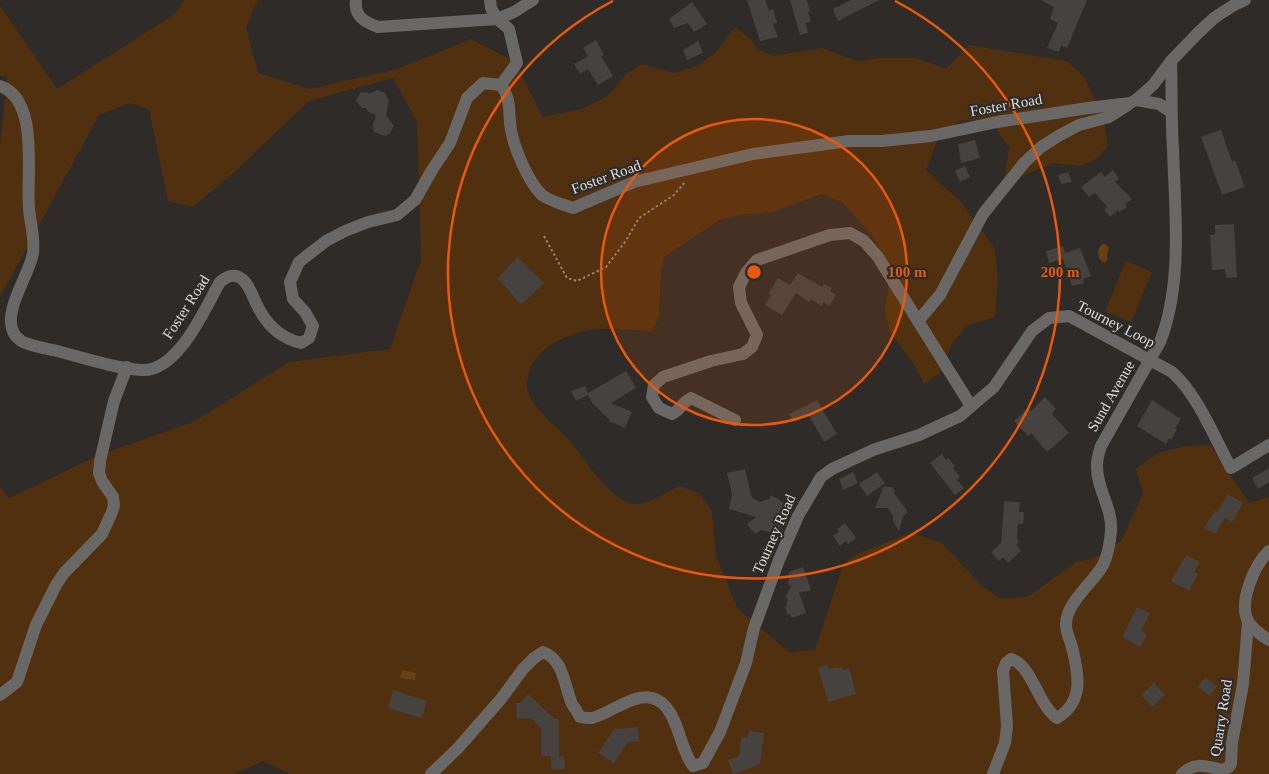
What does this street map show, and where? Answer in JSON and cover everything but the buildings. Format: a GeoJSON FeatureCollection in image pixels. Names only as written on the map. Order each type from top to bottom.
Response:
{"type":"FeatureCollection","features":[{"type":"Feature","properties":{"kind":"street"},"geometry":{"type":"LineString","coordinates":[[356,0],[355,8],[359,16],[366,23],[378,27],[497,19],[514,12],[533,0]]}},
{"type":"Feature","properties":{"kind":"street"},"geometry":{"type":"LineString","coordinates":[[490,0],[491,8],[497,19],[509,29],[517,64],[501,85]]}},
{"type":"Feature","properties":{"kind":"street"},"geometry":{"type":"LineString","coordinates":[[918,321],[940,295],[983,214],[1024,163],[1041,147],[1060,135],[1079,125],[1109,117],[1133,101],[1153,85],[1171,61],[1214,18],[1245,0]]}},
{"type":"Feature","properties":{"kind":"street","name":"Sund Avenue"},"geometry":{"type":"LineString","coordinates":[[993,774],[1004,743],[1007,726],[1003,671],[1006,663],[1011,659],[1017,661],[1024,669],[1049,712],[1057,718],[1067,712],[1076,698],[1074,656],[1066,625],[1068,612],[1103,564],[1108,551],[1111,529],[1096,464],[1101,446],[1150,360],[1166,326],[1171,307],[1174,286],[1175,221],[1171,61]]}},
{"type":"Feature","properties":{"kind":"street","name":"Foster Road"},"geometry":{"type":"LineString","coordinates":[[0,86],[7,89],[19,102],[28,132],[29,208],[34,243],[33,255],[13,307],[10,322],[14,334],[23,342],[85,359],[142,370],[151,370],[171,359],[190,334],[220,282],[227,276],[242,279],[249,288],[265,319],[280,335],[301,343],[309,338],[313,326],[305,312],[293,299],[290,282],[299,262],[326,241],[368,222],[396,215],[415,200],[450,143],[467,98],[483,83],[501,85],[507,93],[510,105],[511,130],[515,146],[526,170],[542,196],[573,208],[634,182],[753,154],[849,141],[931,136],[1006,120],[1133,101]]}},
{"type":"Feature","properties":{"kind":"street"},"geometry":{"type":"LineString","coordinates":[[1133,101],[1159,104],[1171,112]]}},
{"type":"Feature","properties":{"kind":"street"},"geometry":{"type":"LineString","coordinates":[[735,420],[691,398],[683,402],[678,412],[672,414],[659,408],[652,397],[654,385],[663,377],[712,361],[743,354],[752,347],[757,334],[741,303],[739,287],[746,273],[757,260],[830,235],[850,233],[864,240],[878,257],[971,406]]}},
{"type":"Feature","properties":{"kind":"street"},"geometry":{"type":"LineString","coordinates":[[0,304],[13,307]]}},
{"type":"Feature","properties":{"kind":"street","name":"Tourney Loop"},"geometry":{"type":"LineString","coordinates":[[971,406],[994,387],[1032,331],[1049,318],[1070,316],[1172,372],[1184,382],[1232,468],[1269,445]]}},
{"type":"Feature","properties":{"kind":"street"},"geometry":{"type":"LineString","coordinates":[[0,695],[17,682],[36,625],[56,585],[64,573],[102,534],[112,512],[114,505],[113,497],[102,481],[100,460],[114,401],[127,368]]}},
{"type":"Feature","properties":{"kind":"street","name":"Tourney Road"},"geometry":{"type":"LineString","coordinates":[[431,774],[458,748],[501,699],[523,669],[542,652],[551,655],[558,664],[572,703],[580,718],[591,718],[640,696],[654,698],[665,706],[678,728],[687,758],[693,766],[703,763],[720,732],[746,663],[754,628],[778,560],[798,516],[821,477],[832,469],[865,454],[918,435],[960,416],[971,406]]}},
{"type":"Feature","properties":{"kind":"street","name":"Quarry Road"},"geometry":{"type":"LineString","coordinates":[[1182,774],[1191,766],[1203,765],[1222,770],[1231,764],[1232,743],[1243,684],[1248,622],[1245,607],[1247,592],[1257,567],[1269,551]]}},
{"type":"Feature","properties":{"kind":"street"},"geometry":{"type":"LineString","coordinates":[[1248,622],[1269,640]]}},
{"type":"Feature","properties":{"kind":"path"},"geometry":{"type":"LineString","coordinates":[[544,236],[567,278],[577,281],[606,267],[639,218],[674,195],[686,181]]}},
{"type":"Feature","properties":{"kind":"shaded area"},"geometry":{"type":"Polygon","coordinates":[[[184,0],[258,0],[246,27],[258,73],[310,89],[397,69],[471,39],[514,61],[543,117],[582,109],[609,95],[626,74],[642,64],[674,73],[697,66],[716,52],[735,27],[752,40],[757,49],[773,56],[822,48],[857,61],[879,58],[917,58],[946,69],[969,45],[1067,61],[1085,78],[1105,124],[1108,146],[1096,159],[1080,166],[1053,163],[1014,179],[1005,175],[1009,148],[991,122],[962,120],[939,136],[926,170],[962,203],[995,249],[998,280],[995,317],[966,326],[952,344],[940,373],[924,384],[913,363],[889,331],[885,309],[891,270],[874,238],[842,202],[821,194],[773,212],[745,214],[719,220],[664,257],[661,270],[659,317],[652,332],[598,329],[565,337],[545,349],[537,357],[531,366],[527,388],[539,410],[569,440],[603,483],[626,502],[639,504],[646,502],[679,486],[699,493],[712,511],[716,556],[738,609],[789,652],[815,650],[842,567],[856,554],[911,533],[942,543],[982,586],[1002,599],[1029,596],[1076,562],[1092,559],[1121,541],[1143,493],[1136,469],[1158,453],[1186,446],[1210,445],[1249,503],[1269,497],[1269,774],[290,774],[263,761],[234,774],[0,774],[0,486],[9,498],[99,455],[193,422],[289,362],[390,349],[421,260],[417,122],[393,78],[309,101],[228,178],[192,207],[168,201],[149,109],[130,103],[99,115],[0,297],[0,148],[7,77],[0,76],[0,5],[57,89],[175,14],[184,0]]]}},
{"type":"Feature","properties":{"kind":"shaded area"},"geometry":{"type":"Polygon","coordinates":[[[1102,244],[1109,248],[1108,259],[1105,263],[1100,260],[1098,255],[1102,244]]]}},
{"type":"Feature","properties":{"kind":"shaded area"},"geometry":{"type":"Polygon","coordinates":[[[1126,261],[1152,272],[1131,322],[1105,311],[1126,261]]]}},
{"type":"Feature","properties":{"kind":"shaded area"},"geometry":{"type":"Polygon","coordinates":[[[402,670],[416,673],[415,680],[400,678],[402,670]]]}}]}
